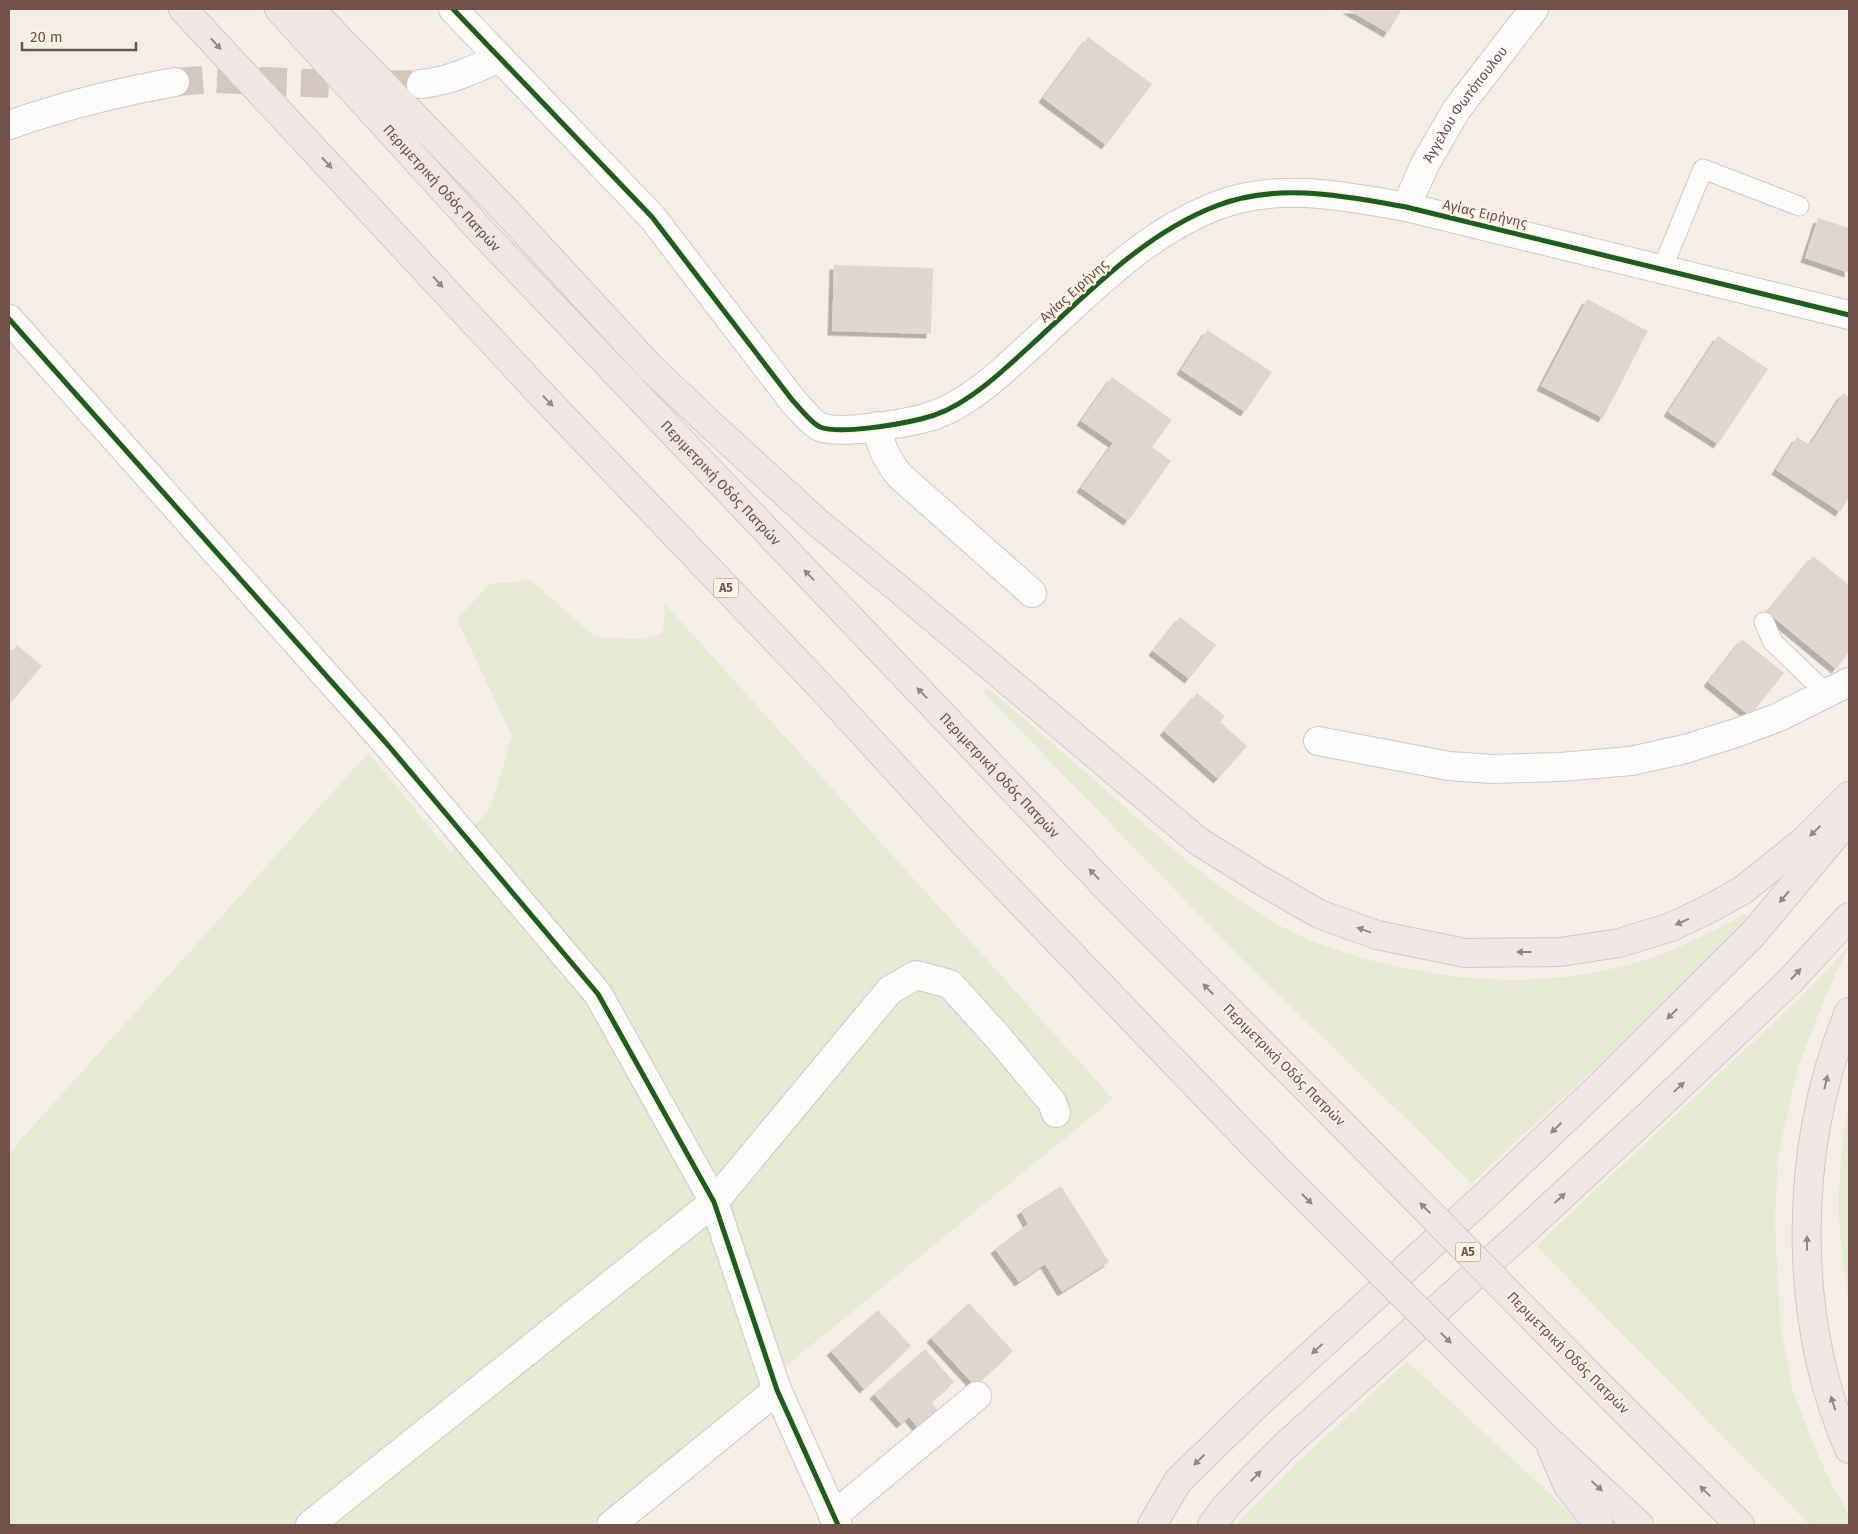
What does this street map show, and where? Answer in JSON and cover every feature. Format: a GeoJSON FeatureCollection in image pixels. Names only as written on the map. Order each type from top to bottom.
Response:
{"type":"FeatureCollection","features":[{"type":"Feature","properties":{"kind":"highway","name":"Α5"},"geometry":{"type":"LineString","coordinates":[[183,9],[542,395],[820,686],[964,842],[1272,1164],[1549,1441],[1638,1525]]}},
{"type":"Feature","properties":{"kind":"highway","name":"Περιμετρική Οδός Πατρών"},"geometry":{"type":"LineString","coordinates":[[279,9],[482,232],[1111,892],[1740,1525]]}},
{"type":"Feature","properties":{"kind":"highway"},"geometry":{"type":"LineString","coordinates":[[310,9],[505,210],[649,366],[816,522],[900,590],[1198,841],[1319,914],[1378,935],[1465,953],[1560,952],[1618,943],[1671,927],[1735,895],[1764,875],[1804,841],[1849,796]]}},
{"type":"Feature","properties":{"kind":"highway"},"geometry":{"type":"LineString","coordinates":[[1152,1525],[1178,1481],[1253,1408],[1487,1194],[1606,1080],[1753,934],[1849,819]]}},
{"type":"Feature","properties":{"kind":"highway"},"geometry":{"type":"LineString","coordinates":[[1212,1525],[1227,1505],[1286,1445],[1516,1238],[1656,1108],[1790,981],[1849,917]]}},
{"type":"Feature","properties":{"kind":"highway"},"geometry":{"type":"LineString","coordinates":[[1849,1012],[1827,1076],[1818,1120],[1812,1155],[1807,1247],[1812,1319],[1833,1406],[1849,1449]]}},
{"type":"Feature","properties":{"kind":"highway"},"geometry":{"type":"LineString","coordinates":[[1549,1441],[1568,1486],[1599,1525]]}},
{"type":"Feature","properties":{"kind":"street","name":"Αγίας Ειρήνης"},"geometry":{"type":"LineString","coordinates":[[453,9],[652,217],[774,376],[812,421],[820,426],[838,430],[877,426],[927,417],[954,406],[971,396],[1012,362],[1088,292],[1125,261],[1162,235],[1217,205],[1268,194],[1310,193],[1344,196],[1406,207],[1849,315]]}},
{"type":"Feature","properties":{"kind":"street","name":"Άγγελου Φωτόπουλου"},"geometry":{"type":"LineString","coordinates":[[1406,207],[1425,164],[1457,109],[1534,9]]}},
{"type":"Feature","properties":{"kind":"street"},"geometry":{"type":"LineString","coordinates":[[421,84],[437,82],[464,74],[499,58]]}},
{"type":"Feature","properties":{"kind":"street"},"geometry":{"type":"LineString","coordinates":[[9,125],[90,100],[175,82]]}},
{"type":"Feature","properties":{"kind":"street"},"geometry":{"type":"LineString","coordinates":[[9,318],[387,744],[598,994],[714,1202],[776,1390],[836,1521],[978,1396]]}},
{"type":"Feature","properties":{"kind":"street"},"geometry":{"type":"LineString","coordinates":[[877,426],[879,441],[884,452],[900,476],[1032,593]]}},
{"type":"Feature","properties":{"kind":"street"},"geometry":{"type":"LineString","coordinates":[[1318,741],[1449,766],[1492,768],[1560,767],[1631,761],[1685,749],[1736,733],[1779,717],[1838,688]]}},
{"type":"Feature","properties":{"kind":"street"},"geometry":{"type":"LineString","coordinates":[[310,1525],[714,1202],[890,990],[916,975],[950,984],[997,1036],[1052,1102],[1056,1113]]}},
{"type":"Feature","properties":{"kind":"street"},"geometry":{"type":"LineString","coordinates":[[611,1525],[776,1390]]}},
{"type":"Feature","properties":{"kind":"lane"},"geometry":{"type":"LineString","coordinates":[[1662,269],[1703,169],[1798,206]]}},
{"type":"Feature","properties":{"kind":"lane"},"geometry":{"type":"LineString","coordinates":[[1764,622],[1773,642],[1838,688]]}},
{"type":"Feature","properties":{"kind":"green space"},"geometry":{"type":"Polygon","coordinates":[[[531,580],[595,637],[641,639],[663,633],[665,604],[1113,1099],[591,1525],[9,1525],[9,1153],[368,753],[451,853],[491,807],[512,736],[457,620],[489,584],[531,580]]]}},
{"type":"Feature","properties":{"kind":"green space"},"geometry":{"type":"Polygon","coordinates":[[[988,688],[1165,842],[1224,889],[1280,926],[1310,940],[1358,957],[1390,965],[1452,976],[1512,980],[1543,979],[1573,976],[1635,963],[1678,947],[1746,914],[1749,920],[1638,1028],[1472,1183],[1241,958],[983,692],[988,688]]]}},
{"type":"Feature","properties":{"kind":"green space"},"geometry":{"type":"Polygon","coordinates":[[[1849,946],[1828,990],[1798,1067],[1778,1156],[1775,1222],[1780,1323],[1792,1388],[1817,1453],[1849,1515],[1849,1525],[1810,1525],[1536,1246],[1801,997],[1849,946]]]}},
{"type":"Feature","properties":{"kind":"green space"},"geometry":{"type":"Polygon","coordinates":[[[1849,1106],[1849,1304],[1841,1240],[1839,1189],[1843,1141],[1849,1106]]]}},
{"type":"Feature","properties":{"kind":"green space"},"geometry":{"type":"Polygon","coordinates":[[[1407,1361],[1565,1508],[1580,1525],[1235,1525],[1294,1466],[1407,1361]]]}},
{"type":"Feature","properties":{"kind":"building"},"geometry":{"type":"Polygon","coordinates":[[[1347,9],[1402,9],[1388,33],[1347,9]]]}},
{"type":"Feature","properties":{"kind":"building"},"geometry":{"type":"Polygon","coordinates":[[[1088,37],[1152,84],[1106,145],[1043,98],[1088,37]]]}},
{"type":"Feature","properties":{"kind":"building"},"geometry":{"type":"Polygon","coordinates":[[[1818,218],[1849,228],[1849,273],[1805,258],[1818,218]]]}},
{"type":"Feature","properties":{"kind":"building"},"geometry":{"type":"Polygon","coordinates":[[[834,265],[933,268],[931,334],[832,331],[834,265]]]}},
{"type":"Feature","properties":{"kind":"building"},"geometry":{"type":"Polygon","coordinates":[[[1587,299],[1648,331],[1603,418],[1541,386],[1587,299]]]}},
{"type":"Feature","properties":{"kind":"building"},"geometry":{"type":"Polygon","coordinates":[[[1207,330],[1272,372],[1245,412],[1181,370],[1207,330]]]}},
{"type":"Feature","properties":{"kind":"building"},"geometry":{"type":"Polygon","coordinates":[[[1718,336],[1768,369],[1718,444],[1668,412],[1718,336]]]}},
{"type":"Feature","properties":{"kind":"building"},"geometry":{"type":"Polygon","coordinates":[[[1112,377],[1172,420],[1152,447],[1171,461],[1128,521],[1081,488],[1113,443],[1081,421],[1112,377]]]}},
{"type":"Feature","properties":{"kind":"building"},"geometry":{"type":"Polygon","coordinates":[[[1843,393],[1849,398],[1849,497],[1840,512],[1776,470],[1797,437],[1810,445],[1843,393]]]}},
{"type":"Feature","properties":{"kind":"building"},"geometry":{"type":"Polygon","coordinates":[[[1813,556],[1849,585],[1849,652],[1836,669],[1767,612],[1813,556]]]}},
{"type":"Feature","properties":{"kind":"building"},"geometry":{"type":"Polygon","coordinates":[[[1180,617],[1216,645],[1189,679],[1153,651],[1180,617]]]}},
{"type":"Feature","properties":{"kind":"building"},"geometry":{"type":"Polygon","coordinates":[[[1742,639],[1784,673],[1750,716],[1708,682],[1742,639]]]}},
{"type":"Feature","properties":{"kind":"building"},"geometry":{"type":"Polygon","coordinates":[[[17,645],[42,666],[9,705],[9,655],[17,645]]]}},
{"type":"Feature","properties":{"kind":"building"},"geometry":{"type":"Polygon","coordinates":[[[1197,693],[1225,716],[1220,722],[1247,746],[1218,779],[1164,731],[1197,693]]]}},
{"type":"Feature","properties":{"kind":"building"},"geometry":{"type":"Polygon","coordinates":[[[1061,1186],[1109,1262],[1062,1292],[1045,1264],[1019,1282],[995,1249],[1028,1224],[1021,1211],[1061,1186]]]}},
{"type":"Feature","properties":{"kind":"building"},"geometry":{"type":"Polygon","coordinates":[[[969,1303],[1013,1351],[975,1386],[931,1338],[969,1303]]]}},
{"type":"Feature","properties":{"kind":"building"},"geometry":{"type":"Polygon","coordinates":[[[878,1310],[911,1346],[864,1389],[831,1351],[878,1310]]]}},
{"type":"Feature","properties":{"kind":"building"},"geometry":{"type":"Polygon","coordinates":[[[925,1349],[954,1382],[931,1402],[938,1411],[919,1429],[909,1417],[901,1424],[874,1394],[925,1349]]]}},
{"type":"Feature","properties":{"kind":"tunnel"},"geometry":{"type":"LineString","coordinates":[[175,82],[216,79],[355,85],[421,84]]}},
{"type":"Feature","properties":{"kind":"cycle path"},"geometry":{"type":"LineString","coordinates":[[453,9],[652,217],[793,401],[816,425],[829,429],[870,428],[899,423],[940,413],[964,401],[993,379],[1094,287],[1140,249],[1189,218],[1216,206],[1263,194],[1311,193],[1406,207],[1849,315]]}},
{"type":"Feature","properties":{"kind":"cycle path"},"geometry":{"type":"LineString","coordinates":[[9,319],[387,744],[598,994],[714,1202],[777,1390],[838,1525]]}}]}
